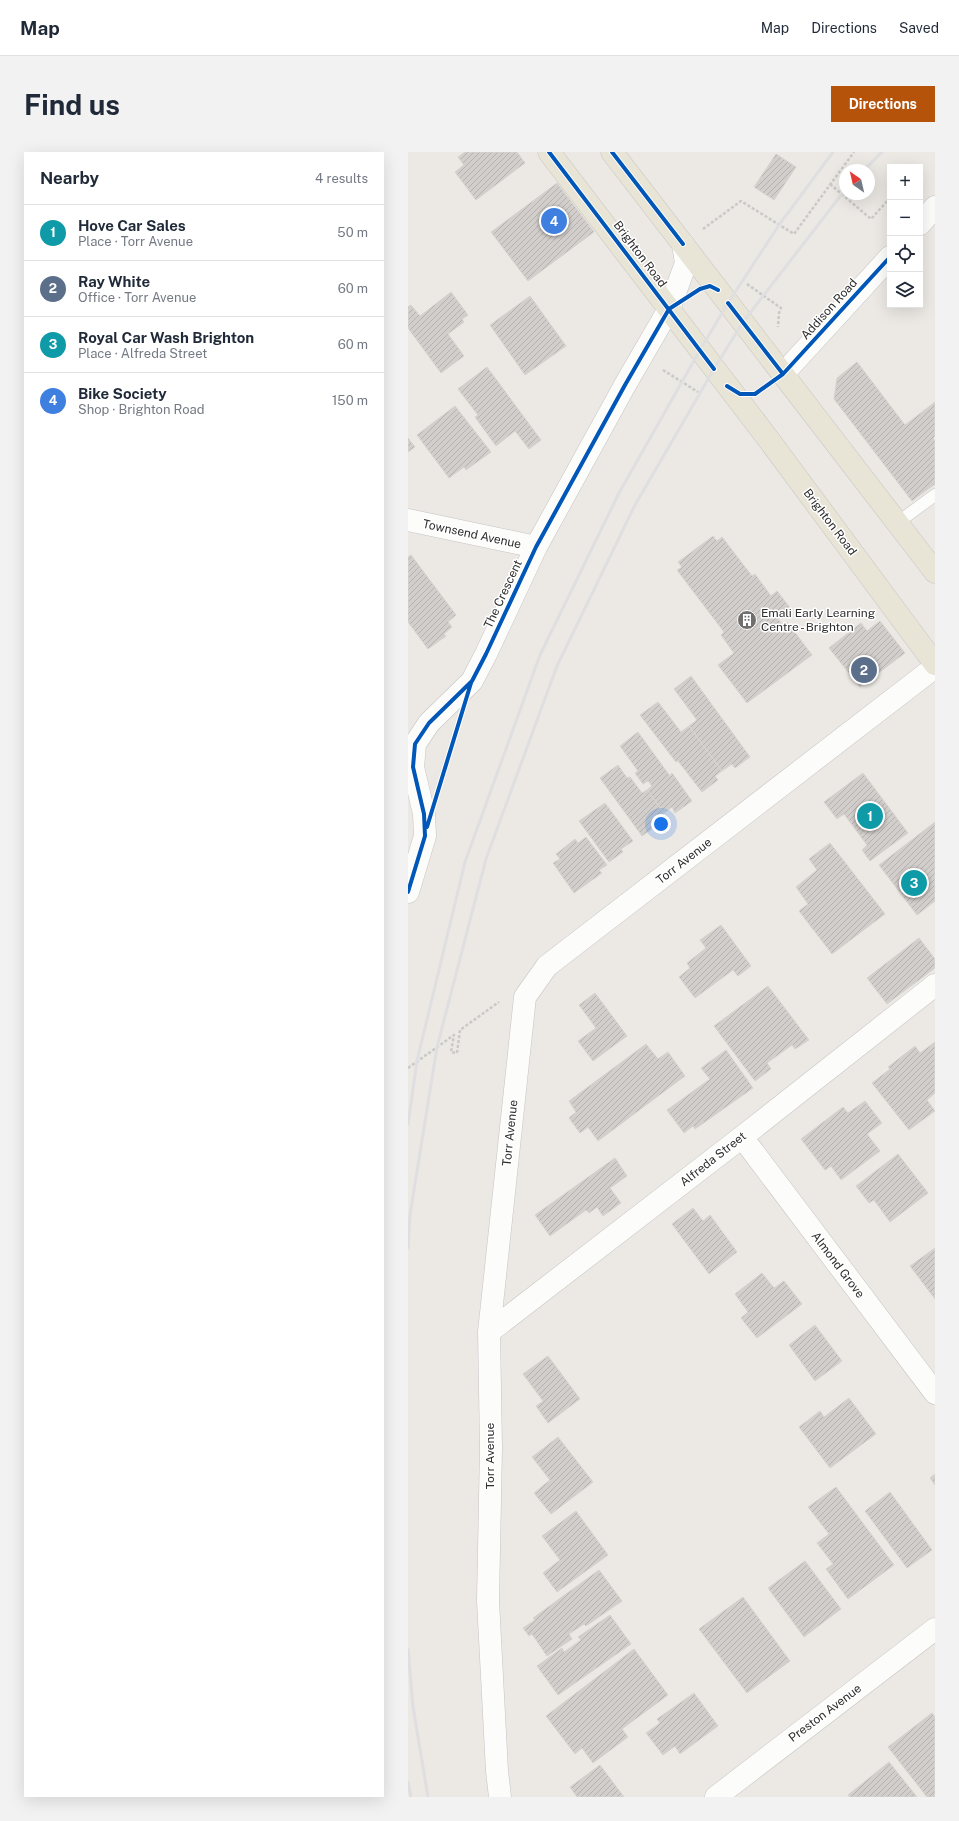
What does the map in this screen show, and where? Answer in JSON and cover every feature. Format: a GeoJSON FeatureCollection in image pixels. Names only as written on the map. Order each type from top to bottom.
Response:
{"type":"FeatureCollection","features":[{"type":"Feature","properties":{"kind":"main road","name":"Brighton Road"},"geometry":{"type":"LineString","coordinates":[[549,152],[669,309],[935,664]]}},
{"type":"Feature","properties":{"kind":"main road"},"geometry":{"type":"LineString","coordinates":[[612,152],[935,572]]}},
{"type":"Feature","properties":{"kind":"street"},"geometry":{"type":"LineString","coordinates":[[923,221],[935,207]]}},
{"type":"Feature","properties":{"kind":"street","name":"The Crescent"},"geometry":{"type":"LineString","coordinates":[[408,892],[424,836],[424,814],[411,767],[415,744],[430,723],[472,681],[536,547],[669,309],[686,263],[683,244]]}},
{"type":"Feature","properties":{"kind":"street","name":"Addison Road"},"geometry":{"type":"LineString","coordinates":[[783,374],[887,260]]}},
{"type":"Feature","properties":{"kind":"street","name":"Townsend Avenue"},"geometry":{"type":"LineString","coordinates":[[408,520],[536,547]]}},
{"type":"Feature","properties":{"kind":"street","name":"Torr Avenue"},"geometry":{"type":"LineString","coordinates":[[500,1797],[488,1601],[491,1448],[489,1332],[524,996],[547,966],[935,667]]}},
{"type":"Feature","properties":{"kind":"street","name":"Alfreda Street"},"geometry":{"type":"LineString","coordinates":[[489,1332],[742,1137],[935,985]]}},
{"type":"Feature","properties":{"kind":"street","name":"Almond Grove"},"geometry":{"type":"LineString","coordinates":[[742,1137],[935,1393]]}},
{"type":"Feature","properties":{"kind":"street","name":"Preston Avenue"},"geometry":{"type":"LineString","coordinates":[[716,1797],[935,1629]]}},
{"type":"Feature","properties":{"kind":"lane"},"geometry":{"type":"LineString","coordinates":[[897,524],[935,495]]}},
{"type":"Feature","properties":{"kind":"path"},"geometry":{"type":"LineString","coordinates":[[683,244],[741,201],[794,234],[854,152]]}},
{"type":"Feature","properties":{"kind":"path"},"geometry":{"type":"LineString","coordinates":[[830,184],[871,219],[888,200]]}},
{"type":"Feature","properties":{"kind":"path"},"geometry":{"type":"LineString","coordinates":[[408,1068],[454,1034],[451,1052],[457,1053],[460,1030],[504,998],[524,996]]}},
{"type":"Feature","properties":{"kind":"building"},"geometry":{"type":"Polygon","coordinates":[[[465,152],[517,152],[525,163],[476,200],[455,172],[464,165],[458,157],[465,152]]]}},
{"type":"Feature","properties":{"kind":"building"},"geometry":{"type":"Polygon","coordinates":[[[776,154],[796,167],[774,200],[754,187],[776,154]]]}},
{"type":"Feature","properties":{"kind":"building"},"geometry":{"type":"Polygon","coordinates":[[[557,183],[594,232],[528,281],[491,232],[557,183]]]}},
{"type":"Feature","properties":{"kind":"building"},"geometry":{"type":"Polygon","coordinates":[[[451,292],[468,315],[462,319],[464,322],[448,334],[464,356],[441,373],[408,328],[408,307],[411,305],[420,316],[451,292]]]}},
{"type":"Feature","properties":{"kind":"building"},"geometry":{"type":"Polygon","coordinates":[[[530,296],[566,346],[525,375],[490,325],[530,296]]]}},
{"type":"Feature","properties":{"kind":"building"},"geometry":{"type":"Polygon","coordinates":[[[857,362],[905,425],[935,402],[935,436],[933,438],[935,441],[935,484],[912,501],[834,399],[837,378],[857,362]]]}},
{"type":"Feature","properties":{"kind":"building"},"geometry":{"type":"Polygon","coordinates":[[[487,367],[541,440],[529,449],[515,431],[496,446],[475,417],[478,415],[458,389],[487,367]]]}},
{"type":"Feature","properties":{"kind":"building"},"geometry":{"type":"Polygon","coordinates":[[[455,406],[491,452],[466,470],[464,467],[449,478],[417,435],[455,406]]]}},
{"type":"Feature","properties":{"kind":"building"},"geometry":{"type":"Polygon","coordinates":[[[408,438],[415,447],[408,452],[408,438]]]}},
{"type":"Feature","properties":{"kind":"building","name":"Emali Early Learning Centre - Brighton"},"geometry":{"type":"Polygon","coordinates":[[[713,536],[717,541],[722,537],[752,576],[755,574],[771,596],[777,591],[791,609],[778,619],[783,625],[787,622],[812,655],[747,703],[718,665],[734,653],[721,635],[724,632],[677,570],[682,567],[678,562],[713,536]]]}},
{"type":"Feature","properties":{"kind":"building"},"geometry":{"type":"Polygon","coordinates":[[[411,555],[456,615],[448,622],[452,627],[444,634],[446,636],[428,649],[408,622],[408,557],[411,555]]]}},
{"type":"Feature","properties":{"kind":"building"},"geometry":{"type":"Polygon","coordinates":[[[880,621],[905,653],[860,687],[829,648],[861,623],[867,631],[880,621]]]}},
{"type":"Feature","properties":{"kind":"building"},"geometry":{"type":"Polygon","coordinates":[[[691,676],[750,757],[735,768],[732,764],[722,771],[689,726],[697,720],[674,689],[691,676]]]}},
{"type":"Feature","properties":{"kind":"building"},"geometry":{"type":"Polygon","coordinates":[[[658,702],[681,732],[689,726],[722,771],[715,776],[718,780],[702,792],[678,761],[676,762],[640,715],[658,702]]]}},
{"type":"Feature","properties":{"kind":"building"},"geometry":{"type":"Polygon","coordinates":[[[638,732],[670,776],[672,773],[692,801],[675,813],[672,807],[664,813],[647,790],[652,786],[648,781],[643,784],[635,773],[638,771],[620,746],[638,732]]]}},
{"type":"Feature","properties":{"kind":"building"},"geometry":{"type":"Polygon","coordinates":[[[618,765],[627,778],[630,777],[642,793],[647,790],[664,813],[655,819],[659,824],[642,836],[600,778],[618,765]]]}},
{"type":"Feature","properties":{"kind":"building"},"geometry":{"type":"Polygon","coordinates":[[[863,773],[908,833],[870,861],[862,850],[867,845],[844,814],[837,819],[824,802],[863,773]]]}},
{"type":"Feature","properties":{"kind":"building"},"geometry":{"type":"Polygon","coordinates":[[[605,803],[633,841],[621,849],[623,852],[609,862],[579,821],[605,803]]]}},
{"type":"Feature","properties":{"kind":"building"},"geometry":{"type":"Polygon","coordinates":[[[935,822],[935,901],[917,915],[879,865],[935,822]]]}},
{"type":"Feature","properties":{"kind":"building"},"geometry":{"type":"Polygon","coordinates":[[[586,837],[607,865],[599,870],[602,873],[574,893],[553,863],[560,859],[556,854],[575,839],[578,843],[586,837]]]}},
{"type":"Feature","properties":{"kind":"building"},"geometry":{"type":"Polygon","coordinates":[[[830,843],[885,914],[832,954],[799,911],[808,904],[796,887],[817,870],[809,859],[830,843]]]}},
{"type":"Feature","properties":{"kind":"building"},"geometry":{"type":"Polygon","coordinates":[[[721,925],[751,966],[738,976],[733,970],[695,998],[679,977],[690,968],[687,963],[706,948],[700,940],[721,925]]]}},
{"type":"Feature","properties":{"kind":"building"},"geometry":{"type":"Polygon","coordinates":[[[919,938],[935,959],[935,968],[887,1004],[867,978],[919,938]]]}},
{"type":"Feature","properties":{"kind":"building"},"geometry":{"type":"Polygon","coordinates":[[[768,986],[809,1040],[795,1049],[792,1045],[767,1063],[771,1069],[755,1081],[714,1026],[768,986]]]}},
{"type":"Feature","properties":{"kind":"building"},"geometry":{"type":"Polygon","coordinates":[[[595,993],[627,1036],[593,1061],[578,1041],[596,1028],[579,1005],[595,993]]]}},
{"type":"Feature","properties":{"kind":"building"},"geometry":{"type":"Polygon","coordinates":[[[935,1042],[935,1093],[927,1100],[935,1111],[909,1130],[872,1083],[890,1069],[888,1067],[915,1046],[920,1053],[935,1042]]]}},
{"type":"Feature","properties":{"kind":"building"},"geometry":{"type":"Polygon","coordinates":[[[646,1044],[658,1059],[668,1052],[685,1076],[598,1141],[588,1127],[580,1133],[569,1118],[576,1112],[569,1101],[646,1044]]]}},
{"type":"Feature","properties":{"kind":"building"},"geometry":{"type":"Polygon","coordinates":[[[726,1050],[753,1088],[695,1129],[693,1126],[684,1133],[667,1110],[710,1079],[701,1068],[726,1050]]]}},
{"type":"Feature","properties":{"kind":"building"},"geometry":{"type":"Polygon","coordinates":[[[865,1101],[882,1123],[867,1134],[880,1151],[841,1180],[831,1166],[825,1170],[801,1139],[843,1107],[848,1113],[865,1101]]]}},
{"type":"Feature","properties":{"kind":"building"},"geometry":{"type":"Polygon","coordinates":[[[898,1154],[928,1193],[890,1222],[874,1200],[869,1203],[856,1186],[898,1154]]]}},
{"type":"Feature","properties":{"kind":"building"},"geometry":{"type":"Polygon","coordinates":[[[615,1158],[627,1176],[610,1188],[621,1203],[603,1216],[597,1207],[589,1213],[586,1210],[550,1236],[535,1215],[615,1158]]]}},
{"type":"Feature","properties":{"kind":"building"},"geometry":{"type":"Polygon","coordinates":[[[693,1208],[703,1221],[710,1215],[737,1252],[709,1274],[672,1224],[693,1208]]]}},
{"type":"Feature","properties":{"kind":"building"},"geometry":{"type":"Polygon","coordinates":[[[935,1248],[935,1299],[910,1266],[935,1248]]]}},
{"type":"Feature","properties":{"kind":"building"},"geometry":{"type":"Polygon","coordinates":[[[762,1273],[774,1288],[784,1281],[802,1304],[757,1338],[741,1318],[748,1312],[735,1294],[762,1273]]]}},
{"type":"Feature","properties":{"kind":"building"},"geometry":{"type":"Polygon","coordinates":[[[815,1325],[842,1361],[815,1381],[789,1345],[815,1325]]]}},
{"type":"Feature","properties":{"kind":"building"},"geometry":{"type":"Polygon","coordinates":[[[548,1356],[580,1399],[548,1423],[536,1406],[543,1401],[523,1374],[548,1356]]]}},
{"type":"Feature","properties":{"kind":"building"},"geometry":{"type":"Polygon","coordinates":[[[849,1398],[876,1434],[830,1468],[799,1427],[820,1411],[824,1417],[849,1398]]]}},
{"type":"Feature","properties":{"kind":"building"},"geometry":{"type":"Polygon","coordinates":[[[558,1437],[593,1482],[551,1514],[534,1493],[550,1480],[532,1457],[558,1437]]]}},
{"type":"Feature","properties":{"kind":"building"},"geometry":{"type":"Polygon","coordinates":[[[935,1474],[935,1485],[930,1478],[935,1474]]]}},
{"type":"Feature","properties":{"kind":"building"},"geometry":{"type":"Polygon","coordinates":[[[836,1487],[894,1565],[848,1599],[826,1569],[833,1564],[817,1543],[829,1534],[808,1507],[836,1487]]]}},
{"type":"Feature","properties":{"kind":"building"},"geometry":{"type":"Polygon","coordinates":[[[890,1492],[932,1550],[907,1568],[865,1511],[890,1492]]]}},
{"type":"Feature","properties":{"kind":"building"},"geometry":{"type":"Polygon","coordinates":[[[576,1511],[608,1555],[557,1592],[543,1573],[560,1560],[542,1536],[576,1511]]]}},
{"type":"Feature","properties":{"kind":"building"},"geometry":{"type":"Polygon","coordinates":[[[805,1561],[841,1609],[804,1637],[768,1588],[805,1561]]]}},
{"type":"Feature","properties":{"kind":"building"},"geometry":{"type":"Polygon","coordinates":[[[599,1570],[622,1601],[586,1626],[584,1624],[569,1634],[572,1639],[547,1656],[532,1634],[529,1636],[523,1628],[535,1620],[533,1618],[599,1570]]]}},
{"type":"Feature","properties":{"kind":"building"},"geometry":{"type":"Polygon","coordinates":[[[743,1597],[790,1661],[747,1693],[699,1629],[743,1597]]]}},
{"type":"Feature","properties":{"kind":"building"},"geometry":{"type":"Polygon","coordinates":[[[610,1615],[631,1644],[558,1695],[537,1666],[562,1648],[564,1652],[581,1640],[578,1637],[610,1615]]]}},
{"type":"Feature","properties":{"kind":"building"},"geometry":{"type":"Polygon","coordinates":[[[634,1649],[668,1695],[622,1729],[628,1737],[593,1763],[582,1748],[575,1754],[546,1716],[634,1649]]]}},
{"type":"Feature","properties":{"kind":"building"},"geometry":{"type":"Polygon","coordinates":[[[694,1693],[718,1726],[680,1754],[675,1746],[663,1755],[646,1733],[660,1723],[657,1719],[694,1693]]]}},
{"type":"Feature","properties":{"kind":"building"},"geometry":{"type":"Polygon","coordinates":[[[932,1713],[935,1717],[935,1797],[927,1797],[888,1747],[932,1713]]]}},
{"type":"Feature","properties":{"kind":"building"},"geometry":{"type":"Polygon","coordinates":[[[889,1762],[917,1797],[850,1797],[848,1795],[889,1762]]]}},
{"type":"Feature","properties":{"kind":"building"},"geometry":{"type":"Polygon","coordinates":[[[600,1765],[624,1797],[577,1797],[570,1787],[600,1765]]]}},
{"type":"Feature","properties":{"kind":"railway"},"geometry":{"type":"LineString","coordinates":[[408,1124],[417,1061],[465,862],[540,655],[619,493],[700,350],[728,303],[779,225],[833,152]]}},
{"type":"Feature","properties":{"kind":"railway"},"geometry":{"type":"LineString","coordinates":[[870,164],[882,152]]}},
{"type":"Feature","properties":{"kind":"railway"},"geometry":{"type":"LineString","coordinates":[[408,1248],[410,1215],[437,1047],[486,859],[557,666],[635,505],[714,369],[743,322],[839,198]]}},
{"type":"Feature","properties":{"kind":"railway"},"geometry":{"type":"LineString","coordinates":[[408,1649],[413,1707],[428,1797]]}},
{"type":"Feature","properties":{"kind":"railway"},"geometry":{"type":"LineString","coordinates":[[408,1782],[411,1797]]}},
{"type":"Feature","properties":{"kind":"cycle path"},"geometry":{"type":"LineString","coordinates":[[549,152],[714,369]]}},
{"type":"Feature","properties":{"kind":"cycle path"},"geometry":{"type":"LineString","coordinates":[[612,152],[683,244]]}},
{"type":"Feature","properties":{"kind":"cycle path"},"geometry":{"type":"LineString","coordinates":[[727,386],[740,394],[755,394],[783,374],[887,260]]}},
{"type":"Feature","properties":{"kind":"cycle path"},"geometry":{"type":"LineString","coordinates":[[408,892],[425,836],[424,814],[413,767],[415,744],[429,723],[472,681],[536,547],[625,385],[669,309],[700,289],[710,286],[718,290]]}},
{"type":"Feature","properties":{"kind":"cycle path"},"geometry":{"type":"LineString","coordinates":[[728,303],[783,374]]}},
{"type":"Feature","properties":{"kind":"cycle path"},"geometry":{"type":"LineString","coordinates":[[427,827],[471,683]]}},
{"type":"Feature","properties":{"kind":"place","name":"Bike Society"},"geometry":{"type":"Point","coordinates":[554,221]}},
{"type":"Feature","properties":{"kind":"place","name":"Emali Early Learning Centre - Brighton"},"geometry":{"type":"Point","coordinates":[747,620]}},
{"type":"Feature","properties":{"kind":"place","name":"Ray White"},"geometry":{"type":"Point","coordinates":[864,670]}},
{"type":"Feature","properties":{"kind":"place","name":"Hove Car Sales"},"geometry":{"type":"Point","coordinates":[870,816]}},
{"type":"Feature","properties":{"kind":"place","name":"Royal Car Wash Brighton"},"geometry":{"type":"Point","coordinates":[914,883]}}]}
